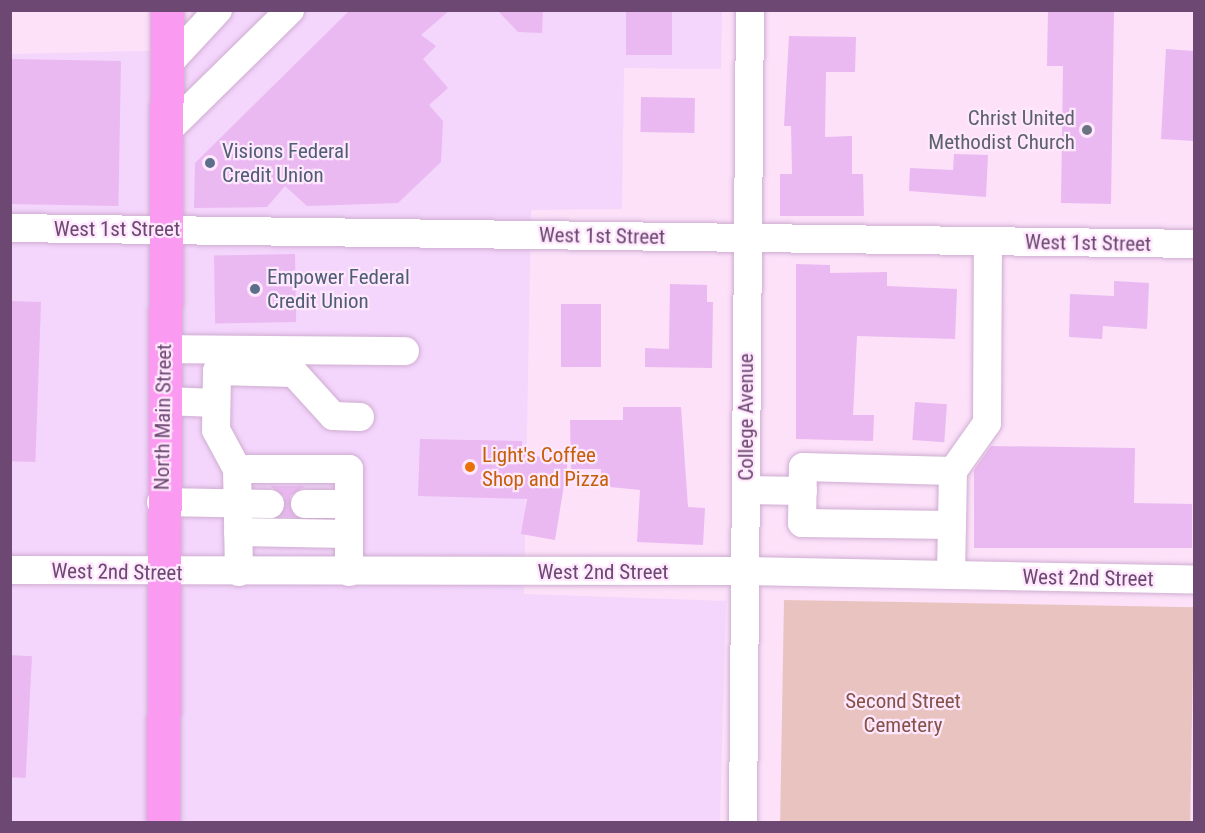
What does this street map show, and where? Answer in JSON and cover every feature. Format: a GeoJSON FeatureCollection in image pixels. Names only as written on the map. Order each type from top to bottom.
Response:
{"type":"FeatureCollection","features":[{"type":"Feature","properties":{"kind":"main road","name":"North Main Street"},"geometry":{"type":"LineString","coordinates":[[163,822],[161,502],[167,10]]}},
{"type":"Feature","properties":{"kind":"street"},"geometry":{"type":"LineString","coordinates":[[167,65],[218,10]]}},
{"type":"Feature","properties":{"kind":"street"},"geometry":{"type":"LineString","coordinates":[[166,132],[290,10]]}},
{"type":"Feature","properties":{"kind":"street","name":"College Avenue"},"geometry":{"type":"LineString","coordinates":[[743,822],[750,10]]}},
{"type":"Feature","properties":{"kind":"street","name":"West 1st Street"},"geometry":{"type":"LineString","coordinates":[[10,228],[1194,244]]}},
{"type":"Feature","properties":{"kind":"street"},"geometry":{"type":"LineString","coordinates":[[951,575],[953,471],[987,423],[988,242]]}},
{"type":"Feature","properties":{"kind":"street"},"geometry":{"type":"LineString","coordinates":[[164,349],[405,351]]}},
{"type":"Feature","properties":{"kind":"street"},"geometry":{"type":"LineString","coordinates":[[239,572],[237,469],[216,430],[217,371],[294,373],[333,416],[360,417]]}},
{"type":"Feature","properties":{"kind":"street"},"geometry":{"type":"LineString","coordinates":[[164,401],[216,403]]}},
{"type":"Feature","properties":{"kind":"street"},"geometry":{"type":"LineString","coordinates":[[952,525],[802,523],[803,467],[953,471]]}},
{"type":"Feature","properties":{"kind":"street"},"geometry":{"type":"LineString","coordinates":[[237,469],[349,469],[349,572]]}},
{"type":"Feature","properties":{"kind":"street"},"geometry":{"type":"LineString","coordinates":[[746,490],[803,491]]}},
{"type":"Feature","properties":{"kind":"street"},"geometry":{"type":"LineString","coordinates":[[161,502],[270,504]]}},
{"type":"Feature","properties":{"kind":"street"},"geometry":{"type":"LineString","coordinates":[[305,504],[349,504]]}},
{"type":"Feature","properties":{"kind":"street"},"geometry":{"type":"LineString","coordinates":[[238,532],[348,534]]}},
{"type":"Feature","properties":{"kind":"street","name":"West 2nd Street"},"geometry":{"type":"LineString","coordinates":[[10,570],[162,573],[745,571],[1194,580]]}},
{"type":"Feature","properties":{"kind":"shaded area"},"geometry":{"type":"Polygon","coordinates":[[[191,11],[722,11],[721,69],[624,68],[622,209],[531,210],[524,594],[726,601],[720,822],[11,822],[10,54],[189,50],[191,11]]]}},
{"type":"Feature","properties":{"kind":"green space","name":"Second Street Cemetery"},"geometry":{"type":"Polygon","coordinates":[[[784,600],[1194,607],[1190,822],[780,822],[784,600]]]}},
{"type":"Feature","properties":{"kind":"building"},"geometry":{"type":"Polygon","coordinates":[[[350,10],[450,10],[421,35],[436,46],[423,59],[448,88],[429,105],[443,121],[441,162],[398,203],[307,206],[285,186],[267,207],[194,208],[195,163],[350,10]]]}},
{"type":"Feature","properties":{"kind":"building"},"geometry":{"type":"Polygon","coordinates":[[[497,10],[543,10],[542,33],[518,32],[497,10]]]}},
{"type":"Feature","properties":{"kind":"building"},"geometry":{"type":"Polygon","coordinates":[[[626,10],[672,10],[672,55],[626,55],[626,10]]]}},
{"type":"Feature","properties":{"kind":"building"},"geometry":{"type":"Polygon","coordinates":[[[1048,10],[1114,10],[1111,204],[1061,203],[1063,66],[1047,66],[1048,10]]]}},
{"type":"Feature","properties":{"kind":"building"},"geometry":{"type":"Polygon","coordinates":[[[789,36],[856,37],[855,72],[826,72],[825,137],[852,136],[852,174],[863,174],[864,216],[780,216],[780,174],[792,174],[791,126],[784,126],[789,36]]]}},
{"type":"Feature","properties":{"kind":"building"},"geometry":{"type":"Polygon","coordinates":[[[1166,49],[1194,51],[1194,141],[1161,139],[1166,49]]]}},
{"type":"Feature","properties":{"kind":"building"},"geometry":{"type":"Polygon","coordinates":[[[10,59],[121,61],[118,206],[10,204],[10,59]]]}},
{"type":"Feature","properties":{"kind":"building"},"geometry":{"type":"Polygon","coordinates":[[[641,97],[695,98],[694,133],[640,132],[641,97]]]}},
{"type":"Feature","properties":{"kind":"building"},"geometry":{"type":"Polygon","coordinates":[[[954,154],[988,155],[986,197],[909,191],[910,168],[953,170],[954,154]]]}},
{"type":"Feature","properties":{"kind":"building","name":"Empower Federal Credit Union"},"geometry":{"type":"Polygon","coordinates":[[[295,254],[296,322],[215,323],[214,255],[295,254]]]}},
{"type":"Feature","properties":{"kind":"building"},"geometry":{"type":"Polygon","coordinates":[[[796,264],[830,265],[830,273],[887,272],[887,286],[957,289],[955,339],[857,336],[853,415],[874,415],[873,441],[796,439],[796,264]]]}},
{"type":"Feature","properties":{"kind":"building"},"geometry":{"type":"Polygon","coordinates":[[[1114,281],[1149,283],[1147,329],[1103,326],[1102,339],[1069,337],[1070,294],[1114,296],[1114,281]]]}},
{"type":"Feature","properties":{"kind":"building"},"geometry":{"type":"Polygon","coordinates":[[[670,284],[707,285],[707,302],[713,302],[712,368],[645,367],[645,348],[669,349],[670,284]]]}},
{"type":"Feature","properties":{"kind":"building"},"geometry":{"type":"Polygon","coordinates":[[[10,301],[41,302],[35,462],[10,461],[10,301]]]}},
{"type":"Feature","properties":{"kind":"building"},"geometry":{"type":"Polygon","coordinates":[[[561,304],[601,304],[601,367],[561,367],[561,304]]]}},
{"type":"Feature","properties":{"kind":"building"},"geometry":{"type":"Polygon","coordinates":[[[915,402],[947,404],[944,442],[912,440],[915,402]]]}},
{"type":"Feature","properties":{"kind":"building"},"geometry":{"type":"Polygon","coordinates":[[[623,407],[681,407],[688,507],[705,508],[703,545],[637,542],[640,490],[600,486],[601,469],[571,469],[570,420],[623,420],[623,407]]]}},
{"type":"Feature","properties":{"kind":"building"},"geometry":{"type":"Polygon","coordinates":[[[420,439],[522,441],[522,454],[568,461],[555,540],[521,534],[527,499],[418,496],[420,439]]]}},
{"type":"Feature","properties":{"kind":"building"},"geometry":{"type":"Polygon","coordinates":[[[991,446],[1135,448],[1134,503],[1192,504],[1192,548],[974,548],[974,470],[991,446]]]}},
{"type":"Feature","properties":{"kind":"building"},"geometry":{"type":"Polygon","coordinates":[[[270,486],[305,486],[290,496],[295,517],[280,516],[285,497],[270,486]]]}},
{"type":"Feature","properties":{"kind":"building"},"geometry":{"type":"Polygon","coordinates":[[[10,655],[32,656],[26,778],[10,777],[10,655]]]}},
{"type":"Feature","properties":{"kind":"place","name":"Christ United Methodist Church"},"geometry":{"type":"Point","coordinates":[1087,130]}},
{"type":"Feature","properties":{"kind":"place","name":"Visions Federal Credit Union"},"geometry":{"type":"Point","coordinates":[210,163]}},
{"type":"Feature","properties":{"kind":"place","name":"Empower Federal Credit Union"},"geometry":{"type":"Point","coordinates":[255,289]}},
{"type":"Feature","properties":{"kind":"place","name":"Light's Coffee Shop and Pizza"},"geometry":{"type":"Point","coordinates":[470,467]}}]}
